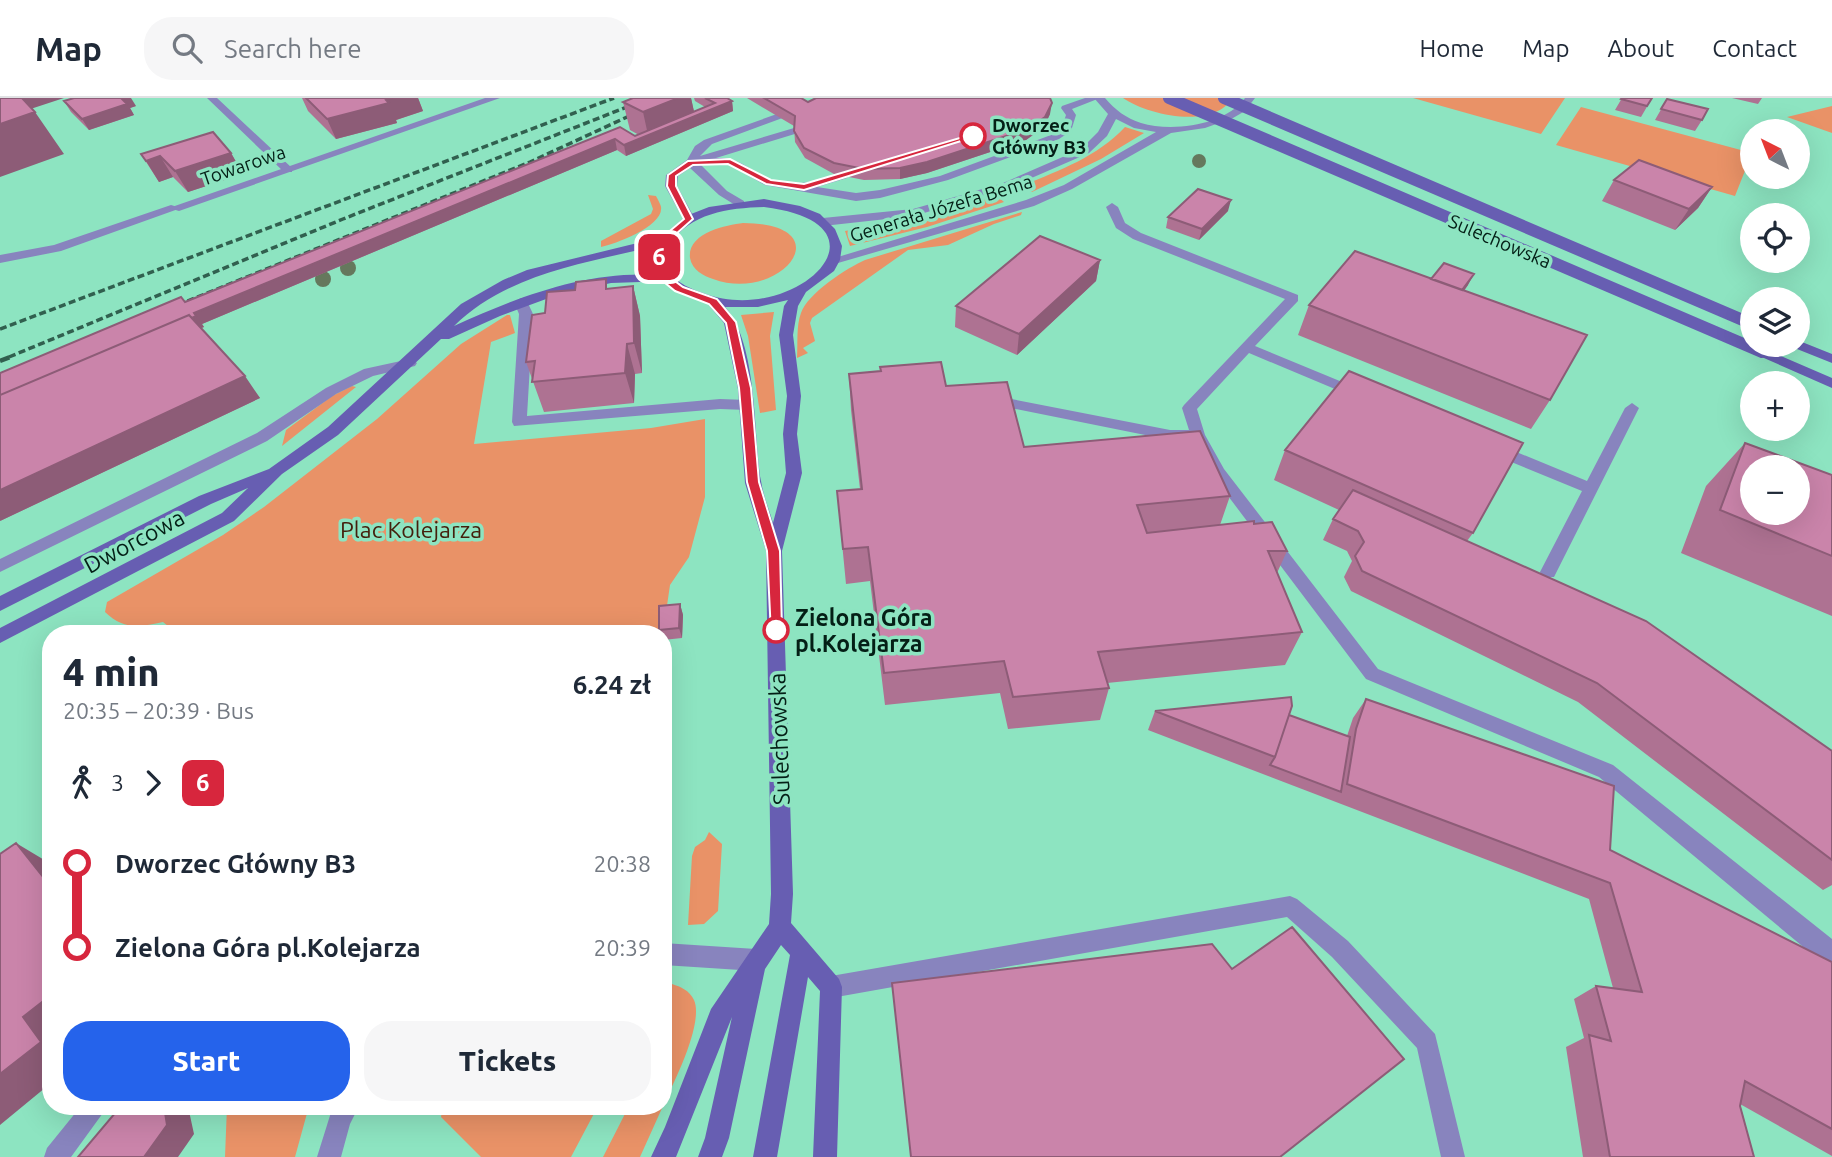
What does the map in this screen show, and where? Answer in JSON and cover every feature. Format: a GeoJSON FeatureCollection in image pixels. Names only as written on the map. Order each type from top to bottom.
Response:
{"type":"FeatureCollection","features":[{"type":"Feature","properties":{"kind":"street","name":"Towarowa"},"geometry":{"type":"LineString","coordinates":[[0,258],[57,248],[495,98]]}},
{"type":"Feature","properties":{"kind":"street"},"geometry":{"type":"LineString","coordinates":[[691,162],[730,161],[769,183],[856,197],[880,194],[944,177],[1055,137],[1067,130],[1071,115],[1066,108],[1097,98],[1113,114],[1143,127],[1168,130],[1210,124],[1232,115],[1247,105],[1250,98]]}},
{"type":"Feature","properties":{"kind":"street","name":"Sulechowska"},"geometry":{"type":"LineString","coordinates":[[1169,98],[1832,383]]}},
{"type":"Feature","properties":{"kind":"street","name":"Sulechowska"},"geometry":{"type":"LineString","coordinates":[[1224,98],[1740,319]]}},
{"type":"Feature","properties":{"kind":"street"},"geometry":{"type":"LineString","coordinates":[[212,99],[288,170]]}},
{"type":"Feature","properties":{"kind":"street"},"geometry":{"type":"LineString","coordinates":[[691,162],[699,148],[708,142],[829,99]]}},
{"type":"Feature","properties":{"kind":"street","name":"Generała Józefa Bema"},"geometry":{"type":"LineString","coordinates":[[823,222],[883,218],[914,212],[1007,185],[1085,150],[1103,134],[1113,114]]}},
{"type":"Feature","properties":{"kind":"street","name":"Generała Józefa Bema"},"geometry":{"type":"LineString","coordinates":[[834,260],[1030,203],[1068,187],[1168,130]]}},
{"type":"Feature","properties":{"kind":"street"},"geometry":{"type":"LineString","coordinates":[[689,219],[671,186],[672,175],[691,162],[794,131]]}},
{"type":"Feature","properties":{"kind":"street"},"geometry":{"type":"LineString","coordinates":[[691,162],[723,193],[740,204]]}},
{"type":"Feature","properties":{"kind":"street"},"geometry":{"type":"LineString","coordinates":[[804,187],[843,176]]}},
{"type":"Feature","properties":{"kind":"street"},"geometry":{"type":"LineString","coordinates":[[740,204],[787,206],[807,212],[823,222],[832,233],[837,246],[834,260],[827,271],[800,291],[758,303],[713,302],[694,297],[668,280],[660,267],[659,254],[664,240],[689,219],[712,209],[740,204]]}},
{"type":"Feature","properties":{"kind":"street"},"geometry":{"type":"LineString","coordinates":[[1112,207],[1121,225],[1137,236],[1293,298],[1189,408],[1198,435],[1218,472],[1372,674],[1606,771],[1815,942],[1832,951]]}},
{"type":"Feature","properties":{"kind":"street","name":"Dworcowa"},"geometry":{"type":"LineString","coordinates":[[0,636],[228,517],[278,470],[333,430],[410,363],[466,307],[508,283],[552,267],[664,240]]}},
{"type":"Feature","properties":{"kind":"street","name":"Dworcowa"},"geometry":{"type":"LineString","coordinates":[[434,341],[521,302],[554,292],[609,281],[668,280]]}},
{"type":"Feature","properties":{"kind":"street","name":"Sulechowska"},"geometry":{"type":"LineString","coordinates":[[774,551],[794,473],[790,434],[794,396],[786,335],[791,306],[800,291]]}},
{"type":"Feature","properties":{"kind":"street"},"geometry":{"type":"LineString","coordinates":[[521,302],[526,314],[519,422],[720,404],[747,405]]}},
{"type":"Feature","properties":{"kind":"street","name":"Sulechowska"},"geometry":{"type":"LineString","coordinates":[[713,302],[731,322],[747,405],[753,482],[774,551],[782,874],[780,927]]}},
{"type":"Feature","properties":{"kind":"street"},"geometry":{"type":"LineString","coordinates":[[1246,347],[1373,400]]}},
{"type":"Feature","properties":{"kind":"street"},"geometry":{"type":"LineString","coordinates":[[1810,350],[1832,359]]}},
{"type":"Feature","properties":{"kind":"street"},"geometry":{"type":"LineString","coordinates":[[0,566],[262,437],[331,391],[369,372],[410,363]]}},
{"type":"Feature","properties":{"kind":"street"},"geometry":{"type":"LineString","coordinates":[[970,396],[1170,435],[1198,435]]}},
{"type":"Feature","properties":{"kind":"street"},"geometry":{"type":"LineString","coordinates":[[1548,572],[1632,408]]}},
{"type":"Feature","properties":{"kind":"street"},"geometry":{"type":"LineString","coordinates":[[1476,442],[1592,489]]}},
{"type":"Feature","properties":{"kind":"street","name":"Dworcowa"},"geometry":{"type":"LineString","coordinates":[[0,604],[205,500],[278,470]]}},
{"type":"Feature","properties":{"kind":"street"},"geometry":{"type":"LineString","coordinates":[[831,987],[1290,906],[1340,949],[1427,1042],[1453,1157]]}},
{"type":"Feature","properties":{"kind":"street"},"geometry":{"type":"LineString","coordinates":[[663,1157],[680,1122],[719,1017],[780,927],[831,987],[825,1157]]}},
{"type":"Feature","properties":{"kind":"street"},"geometry":{"type":"LineString","coordinates":[[765,1157],[801,952]]}},
{"type":"Feature","properties":{"kind":"street"},"geometry":{"type":"LineString","coordinates":[[672,955],[756,960]]}},
{"type":"Feature","properties":{"kind":"street"},"geometry":{"type":"LineString","coordinates":[[710,1157],[717,1138],[756,960]]}},
{"type":"Feature","properties":{"kind":"street"},"geometry":{"type":"LineString","coordinates":[[56,1157],[89,1115]]}},
{"type":"Feature","properties":{"kind":"street"},"geometry":{"type":"LineString","coordinates":[[329,1157],[341,1115]]}},
{"type":"Feature","properties":{"kind":"green space"},"geometry":{"type":"Polygon","coordinates":[[[1123,98],[1232,98],[1223,108],[1196,117],[1163,114],[1123,98]]]}},
{"type":"Feature","properties":{"kind":"green space"},"geometry":{"type":"Polygon","coordinates":[[[1413,98],[1565,98],[1541,134],[1413,98]]]}},
{"type":"Feature","properties":{"kind":"green space"},"geometry":{"type":"Polygon","coordinates":[[[1832,106],[1832,133],[1810,125],[1810,119],[1787,117],[1832,106]]]}},
{"type":"Feature","properties":{"kind":"green space"},"geometry":{"type":"Polygon","coordinates":[[[1581,107],[1740,150],[1740,183],[1735,196],[1556,145],[1581,107]]]}},
{"type":"Feature","properties":{"kind":"green space"},"geometry":{"type":"Polygon","coordinates":[[[1125,127],[1144,133],[1101,159],[1032,192],[1024,185],[1090,155],[1125,127]]]}},
{"type":"Feature","properties":{"kind":"green space"},"geometry":{"type":"Polygon","coordinates":[[[648,195],[656,196],[661,206],[655,221],[637,233],[601,247],[601,241],[651,214],[653,209],[648,195]]]}},
{"type":"Feature","properties":{"kind":"green space"},"geometry":{"type":"Polygon","coordinates":[[[997,196],[1004,202],[927,227],[850,246],[845,231],[921,218],[997,196]]]}},
{"type":"Feature","properties":{"kind":"green space"},"geometry":{"type":"Polygon","coordinates":[[[1022,212],[1021,215],[948,245],[908,250],[812,318],[810,323],[815,341],[803,348],[808,353],[797,358],[799,318],[805,305],[811,297],[848,269],[865,260],[1022,212]]]}},
{"type":"Feature","properties":{"kind":"green space"},"geometry":{"type":"Polygon","coordinates":[[[743,223],[774,227],[791,236],[796,248],[791,261],[779,273],[760,281],[738,284],[713,279],[696,269],[690,258],[691,249],[701,236],[743,223]]]}},
{"type":"Feature","properties":{"kind":"green space"},"geometry":{"type":"Polygon","coordinates":[[[774,312],[770,336],[776,410],[760,413],[748,336],[741,315],[774,312]]]}},
{"type":"Feature","properties":{"kind":"green space","name":"Plac Kolejarza"},"geometry":{"type":"Polygon","coordinates":[[[510,315],[515,333],[491,342],[474,444],[651,428],[705,419],[705,497],[689,557],[670,585],[664,625],[167,625],[163,622],[128,625],[118,622],[105,612],[107,602],[223,535],[264,507],[377,419],[461,344],[510,315]]]}},
{"type":"Feature","properties":{"kind":"green space"},"geometry":{"type":"Polygon","coordinates":[[[352,386],[356,387],[282,446],[286,430],[332,396],[352,386]]]}},
{"type":"Feature","properties":{"kind":"green space"},"geometry":{"type":"Polygon","coordinates":[[[709,832],[722,844],[718,911],[704,924],[688,925],[692,856],[695,847],[705,840],[709,832]]]}},
{"type":"Feature","properties":{"kind":"green space"},"geometry":{"type":"Polygon","coordinates":[[[672,984],[690,994],[696,1010],[691,1038],[672,1087],[672,984]]]}},
{"type":"Feature","properties":{"kind":"green space"},"geometry":{"type":"Polygon","coordinates":[[[227,1115],[307,1115],[295,1157],[225,1157],[227,1115]]]}},
{"type":"Feature","properties":{"kind":"green space"},"geometry":{"type":"Polygon","coordinates":[[[593,1115],[571,1157],[481,1157],[441,1117],[593,1115]]]}},
{"type":"Feature","properties":{"kind":"green space"},"geometry":{"type":"Polygon","coordinates":[[[624,1115],[659,1115],[640,1157],[603,1157],[624,1115]]]}},
{"type":"Feature","properties":{"kind":"building"},"geometry":{"type":"Polygon","coordinates":[[[0,98],[22,98],[35,112],[0,124],[0,98]]]}},
{"type":"Feature","properties":{"kind":"building"},"geometry":{"type":"Polygon","coordinates":[[[74,98],[121,98],[127,104],[82,119],[64,101],[74,98]]]}},
{"type":"Feature","properties":{"kind":"building"},"geometry":{"type":"Polygon","coordinates":[[[306,98],[392,98],[386,100],[389,103],[327,119],[306,98]]]}},
{"type":"Feature","properties":{"kind":"building"},"geometry":{"type":"Polygon","coordinates":[[[633,98],[676,99],[643,112],[623,102],[633,98]]]}},
{"type":"Feature","properties":{"kind":"building"},"geometry":{"type":"Polygon","coordinates":[[[705,98],[727,98],[732,101],[624,145],[615,139],[194,313],[196,316],[192,318],[189,315],[0,395],[0,373],[181,297],[185,302],[620,127],[635,136],[715,103],[705,98]]]}},
{"type":"Feature","properties":{"kind":"building"},"geometry":{"type":"Polygon","coordinates":[[[764,98],[801,98],[808,102],[816,98],[1050,98],[1052,103],[1045,117],[1027,129],[927,162],[900,168],[864,169],[834,163],[804,148],[794,131],[795,116],[764,98]]]}},
{"type":"Feature","properties":{"kind":"building"},"geometry":{"type":"Polygon","coordinates":[[[1622,98],[1652,98],[1647,106],[1622,98]]]}},
{"type":"Feature","properties":{"kind":"building"},"geometry":{"type":"Polygon","coordinates":[[[1667,99],[1708,109],[1702,120],[1661,109],[1667,99]]]}},
{"type":"Feature","properties":{"kind":"building"},"geometry":{"type":"Polygon","coordinates":[[[213,132],[231,153],[175,171],[160,156],[146,161],[141,154],[213,132]]]}},
{"type":"Feature","properties":{"kind":"building"},"geometry":{"type":"Polygon","coordinates":[[[1639,160],[1712,187],[1689,209],[1614,180],[1639,160]]]}},
{"type":"Feature","properties":{"kind":"building"},"geometry":{"type":"Polygon","coordinates":[[[1198,189],[1231,200],[1202,229],[1168,217],[1198,189]]]}},
{"type":"Feature","properties":{"kind":"building"},"geometry":{"type":"Polygon","coordinates":[[[1040,236],[1100,260],[1019,334],[956,306],[1040,236]]]}},
{"type":"Feature","properties":{"kind":"building"},"geometry":{"type":"Polygon","coordinates":[[[1355,251],[1587,335],[1550,400],[1309,305],[1355,251]]]}},
{"type":"Feature","properties":{"kind":"building"},"geometry":{"type":"Polygon","coordinates":[[[1444,263],[1474,274],[1462,290],[1431,279],[1444,263]]]}},
{"type":"Feature","properties":{"kind":"building"},"geometry":{"type":"Polygon","coordinates":[[[606,279],[606,289],[633,286],[634,343],[627,344],[625,373],[532,382],[535,361],[526,362],[532,315],[545,313],[547,292],[575,290],[576,282],[606,279]]]}},
{"type":"Feature","properties":{"kind":"building"},"geometry":{"type":"Polygon","coordinates":[[[189,315],[245,376],[0,490],[0,395],[189,315]]]}},
{"type":"Feature","properties":{"kind":"building"},"geometry":{"type":"Polygon","coordinates":[[[941,362],[946,386],[1007,382],[1024,447],[1200,431],[1230,496],[1137,505],[1147,533],[1254,521],[1254,524],[1272,522],[1287,551],[1268,551],[1302,632],[1098,652],[1109,688],[1013,697],[1004,661],[884,673],[868,547],[843,549],[837,491],[862,489],[849,374],[881,371],[880,367],[941,362]]]}},
{"type":"Feature","properties":{"kind":"building"},"geometry":{"type":"Polygon","coordinates":[[[1349,371],[1523,443],[1473,533],[1285,450],[1349,371]]]}},
{"type":"Feature","properties":{"kind":"building"},"geometry":{"type":"Polygon","coordinates":[[[1745,443],[1778,455],[1741,455],[1745,443]]]}},
{"type":"Feature","properties":{"kind":"building"},"geometry":{"type":"Polygon","coordinates":[[[1740,456],[1740,518],[1720,510],[1740,456]]]}},
{"type":"Feature","properties":{"kind":"building"},"geometry":{"type":"Polygon","coordinates":[[[1810,467],[1832,475],[1832,556],[1757,525],[1810,525],[1810,467]]]}},
{"type":"Feature","properties":{"kind":"building"},"geometry":{"type":"Polygon","coordinates":[[[1353,490],[1646,621],[1832,751],[1832,860],[1597,683],[1362,571],[1355,556],[1364,542],[1358,531],[1333,519],[1353,490]]]}},
{"type":"Feature","properties":{"kind":"building"},"geometry":{"type":"Polygon","coordinates":[[[680,604],[679,628],[659,625],[659,606],[680,604]]]}},
{"type":"Feature","properties":{"kind":"building"},"geometry":{"type":"Polygon","coordinates":[[[1291,697],[1292,706],[1275,757],[1155,711],[1291,697]]]}},
{"type":"Feature","properties":{"kind":"building"},"geometry":{"type":"Polygon","coordinates":[[[1366,699],[1614,786],[1610,850],[1832,962],[1832,1129],[1745,1081],[1740,1106],[1754,1157],[1610,1157],[1589,1035],[1611,1041],[1596,986],[1642,992],[1610,883],[1347,784],[1356,729],[1366,699]]]}},
{"type":"Feature","properties":{"kind":"building"},"geometry":{"type":"Polygon","coordinates":[[[1289,715],[1350,737],[1341,792],[1270,765],[1289,715]]]}},
{"type":"Feature","properties":{"kind":"building"},"geometry":{"type":"Polygon","coordinates":[[[16,843],[42,876],[42,1002],[23,1017],[41,1042],[0,1074],[0,854],[16,843]]]}},
{"type":"Feature","properties":{"kind":"building"},"geometry":{"type":"Polygon","coordinates":[[[1292,927],[1404,1059],[1280,1157],[911,1157],[892,983],[1212,944],[1232,969],[1292,927]]]}},
{"type":"Feature","properties":{"kind":"building"},"geometry":{"type":"Polygon","coordinates":[[[113,1115],[165,1115],[167,1125],[144,1157],[78,1157],[113,1115]]]}},
{"type":"Feature","properties":{"kind":"railway"},"geometry":{"type":"LineString","coordinates":[[0,329],[614,98]]}},
{"type":"Feature","properties":{"kind":"railway"},"geometry":{"type":"LineString","coordinates":[[168,309],[530,162],[668,98]]}},
{"type":"Feature","properties":{"kind":"railway"},"geometry":{"type":"LineString","coordinates":[[9,357],[343,219],[642,101]]}},
{"type":"Feature","properties":{"kind":"railway"},"geometry":{"type":"LineString","coordinates":[[0,361],[13,356]]}},
{"type":"Feature","properties":{"kind":"bus line","name":"6"},"geometry":{"type":"LineString","coordinates":[[776,630],[774,551],[753,482],[745,388],[731,322],[713,302],[694,297],[679,289],[668,280],[660,267],[659,254],[664,240],[689,219],[671,186],[672,175],[691,162],[730,161],[750,175],[769,183],[804,187],[973,136]]}},
{"type":"Feature","properties":{"kind":"place","name":"Dworzec Główny B3"},"geometry":{"type":"Point","coordinates":[973,136]}},
{"type":"Feature","properties":{"kind":"place","name":"Zielona Góra pl.Kolejarza"},"geometry":{"type":"Point","coordinates":[776,630]}}]}
